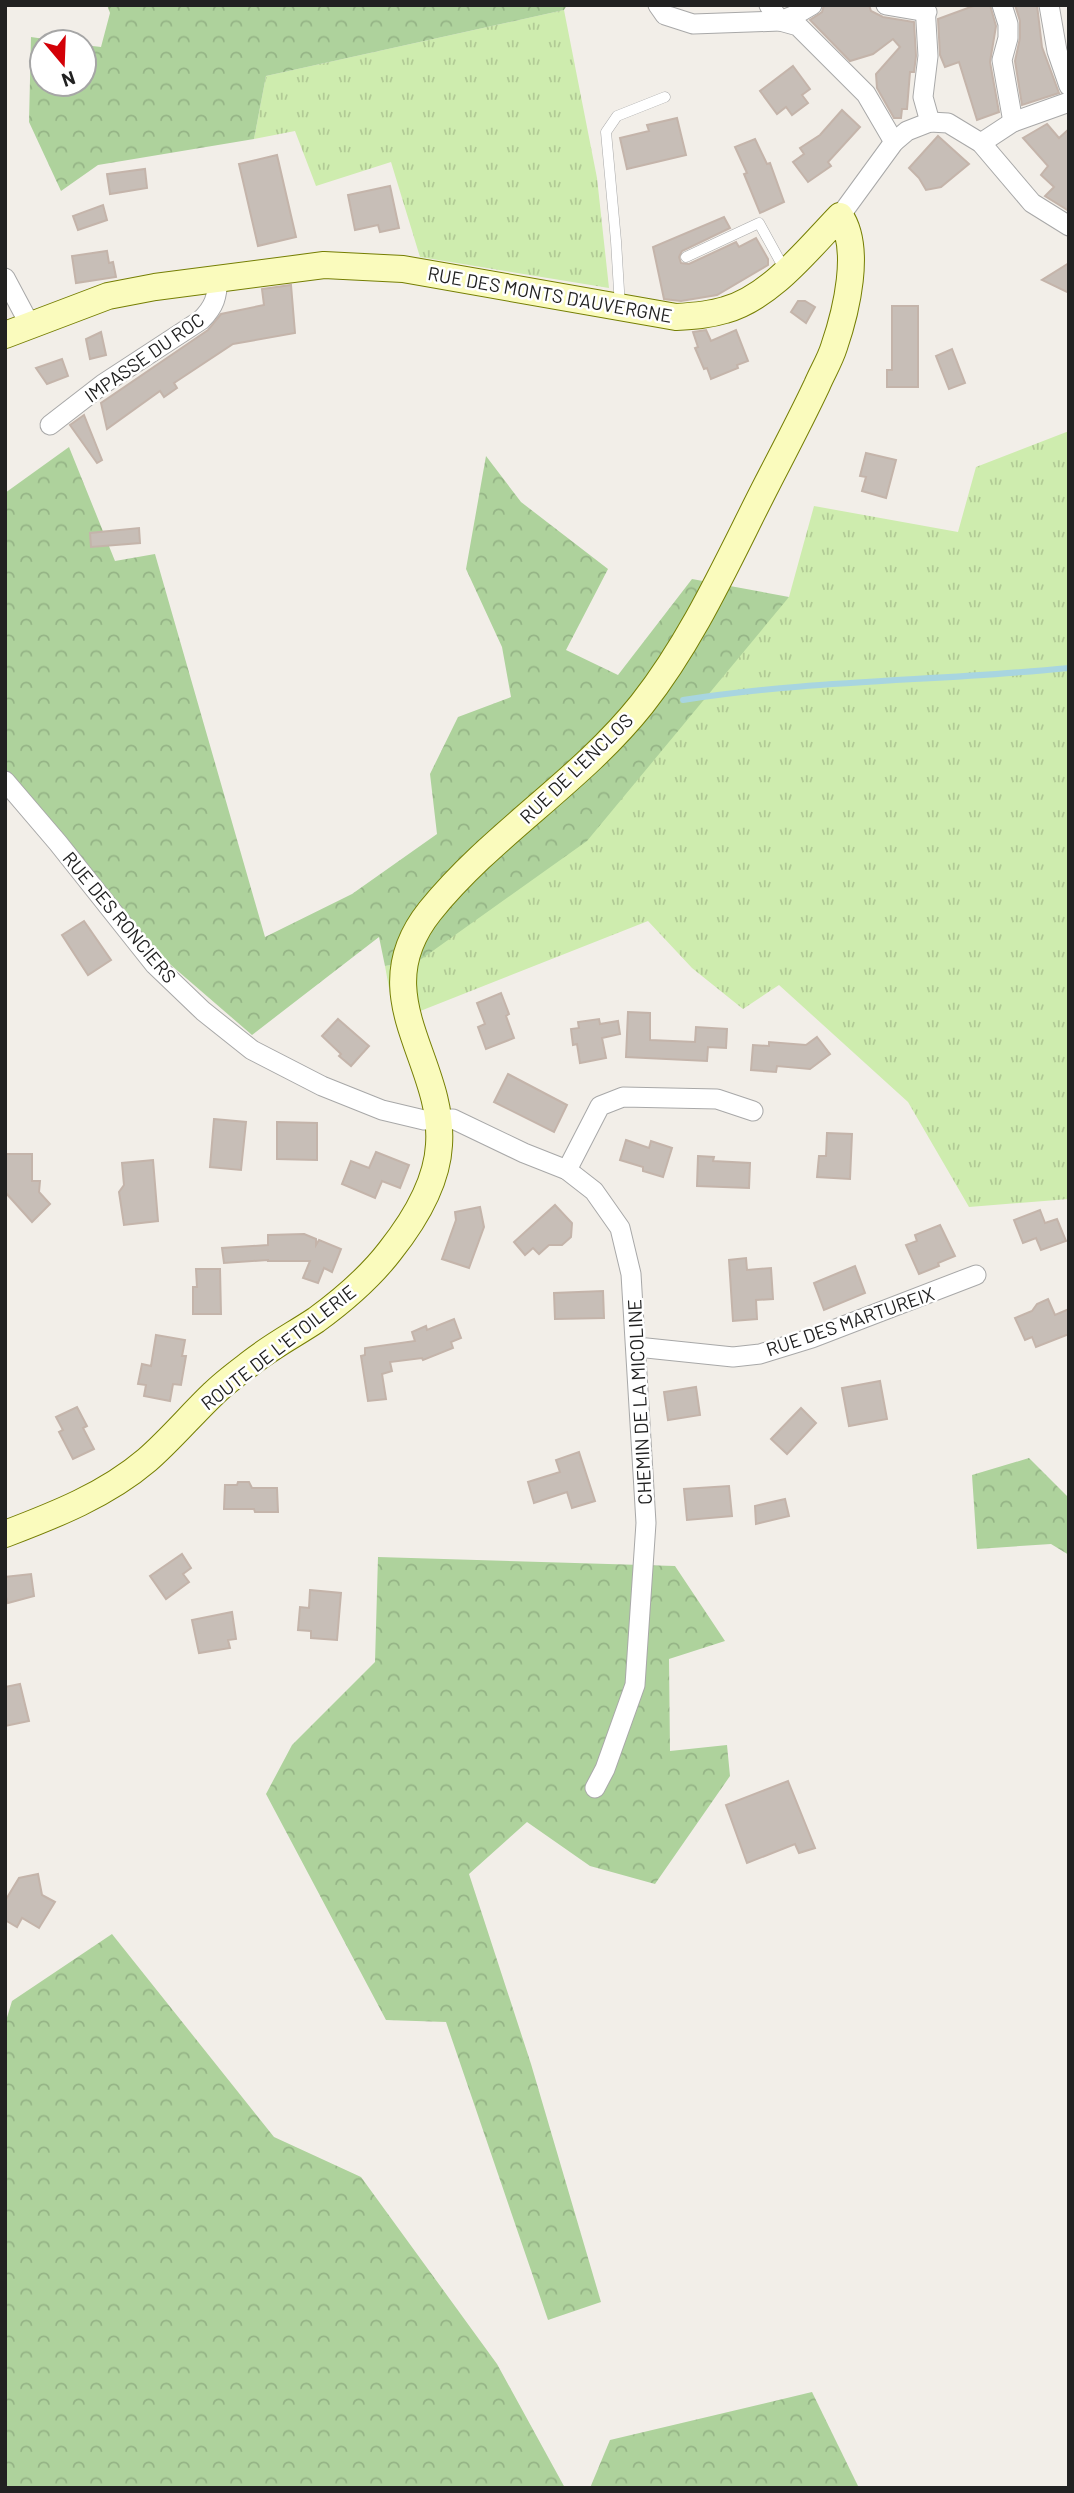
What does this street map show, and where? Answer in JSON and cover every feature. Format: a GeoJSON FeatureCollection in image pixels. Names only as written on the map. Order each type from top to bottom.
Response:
{"type":"FeatureCollection","features":[{"type":"Feature","properties":{"kind":"street"},"geometry":{"type":"LineString","coordinates":[[658,5],[665,15],[693,24],[775,13],[795,15],[812,5]]}},
{"type":"Feature","properties":{"kind":"street"},"geometry":{"type":"LineString","coordinates":[[886,5],[926,9],[928,56],[923,97],[930,121],[948,122],[981,142],[1031,203],[1069,226]]}},
{"type":"Feature","properties":{"kind":"street"},"geometry":{"type":"LineString","coordinates":[[1002,5],[1008,31],[1002,60],[1004,83],[1013,122]]}},
{"type":"Feature","properties":{"kind":"street"},"geometry":{"type":"LineString","coordinates":[[1049,5],[1057,51],[1069,86]]}},
{"type":"Feature","properties":{"kind":"street"},"geometry":{"type":"LineString","coordinates":[[775,13],[798,26],[866,94],[894,142]]}},
{"type":"Feature","properties":{"kind":"street"},"geometry":{"type":"LineString","coordinates":[[981,142],[1013,122],[1069,102]]}},
{"type":"Feature","properties":{"kind":"street","name":"RUE DES MONTS D'AUVERGNE"},"geometry":{"type":"LineString","coordinates":[[5,335],[108,296],[155,287],[324,265],[403,269],[676,317],[728,310],[764,290],[786,272],[839,216],[894,142],[907,131],[930,121]]}},
{"type":"Feature","properties":{"kind":"street","name":"RUE DE L'ENCLOS"},"geometry":{"type":"LineString","coordinates":[[438,1119],[430,1084],[407,1019],[402,984],[408,949],[427,914],[463,874],[598,752],[642,704],[684,643],[799,422],[834,348],[851,274],[852,248],[847,227],[839,216]]}},
{"type":"Feature","properties":{"kind":"street"},"geometry":{"type":"LineString","coordinates":[[5,278],[30,325]]}},
{"type":"Feature","properties":{"kind":"street","name":"IMPASSE DU ROC"},"geometry":{"type":"LineString","coordinates":[[50,425],[103,384],[201,320],[217,299],[219,278]]}},
{"type":"Feature","properties":{"kind":"street","name":"RUE DES RONCIERS"},"geometry":{"type":"LineString","coordinates":[[5,781],[155,965],[203,1011],[243,1042],[281,1066],[382,1110],[424,1120],[438,1119]]}},
{"type":"Feature","properties":{"kind":"street"},"geometry":{"type":"LineString","coordinates":[[567,1170],[600,1106],[623,1097],[717,1099],[753,1111]]}},
{"type":"Feature","properties":{"kind":"street","name":"CHEMIN DE LA MICOLINE"},"geometry":{"type":"LineString","coordinates":[[438,1119],[453,1119],[567,1170],[594,1191],[620,1228],[631,1274],[646,1523],[635,1685],[605,1769],[595,1788]]}},
{"type":"Feature","properties":{"kind":"street","name":"ROUTE DE L'ETOILERIE"},"geometry":{"type":"LineString","coordinates":[[5,1534],[77,1506],[145,1461],[217,1390],[260,1356],[319,1317],[358,1284],[390,1251],[431,1183],[439,1147],[438,1119]]}},
{"type":"Feature","properties":{"kind":"street","name":"RUE DES MARTUREIX"},"geometry":{"type":"LineString","coordinates":[[637,1347],[733,1357],[760,1354],[812,1338],[976,1275]]}},
{"type":"Feature","properties":{"kind":"lane"},"geometry":{"type":"LineString","coordinates":[[620,307],[606,132],[617,116],[665,97]]}},
{"type":"Feature","properties":{"kind":"lane"},"geometry":{"type":"LineString","coordinates":[[685,257],[759,223],[786,272]]}},
{"type":"Feature","properties":{"kind":"green space"},"geometry":{"type":"Polygon","coordinates":[[[107,5],[567,5],[564,10],[266,76],[254,139],[98,165],[61,191],[29,122],[30,98],[98,98],[98,47],[101,47],[110,13],[107,5]]]}},
{"type":"Feature","properties":{"kind":"green space"},"geometry":{"type":"Polygon","coordinates":[[[564,10],[597,178],[609,288],[420,257],[391,162],[316,186],[295,131],[254,139],[266,76],[564,10]]]}},
{"type":"Feature","properties":{"kind":"green space"},"geometry":{"type":"Polygon","coordinates":[[[1069,431],[1069,1199],[969,1207],[908,1102],[779,985],[743,1009],[692,968],[648,921],[395,1021],[385,966],[420,960],[789,597],[814,506],[958,532],[976,467],[1069,431]]]}},
{"type":"Feature","properties":{"kind":"green space"},"geometry":{"type":"Polygon","coordinates":[[[69,447],[115,561],[155,554],[265,937],[352,894],[437,834],[430,774],[458,717],[511,697],[502,647],[466,569],[486,456],[521,502],[608,569],[566,650],[618,675],[692,579],[789,597],[587,841],[420,960],[385,966],[379,937],[252,1035],[157,953],[5,773],[5,493],[69,447]]]}},
{"type":"Feature","properties":{"kind":"green space"},"geometry":{"type":"Polygon","coordinates":[[[1029,1458],[1069,1498],[1069,1555],[1051,1544],[977,1549],[972,1475],[1029,1458]]]}},
{"type":"Feature","properties":{"kind":"green space"},"geometry":{"type":"Polygon","coordinates":[[[378,1557],[675,1566],[725,1641],[669,1659],[670,1751],[727,1745],[730,1776],[655,1884],[590,1866],[527,1822],[469,1874],[531,2064],[601,2302],[548,2320],[446,2022],[386,2020],[266,1794],[292,1745],[375,1662],[378,1557]]]}},
{"type":"Feature","properties":{"kind":"green space"},"geometry":{"type":"Polygon","coordinates":[[[112,1934],[274,2137],[361,2177],[497,2364],[565,2488],[5,2488],[5,2024],[12,2001],[112,1934]]]}},
{"type":"Feature","properties":{"kind":"green space"},"geometry":{"type":"Polygon","coordinates":[[[812,2392],[859,2488],[590,2488],[610,2440],[812,2392]]]}},
{"type":"Feature","properties":{"kind":"building"},"geometry":{"type":"Polygon","coordinates":[[[824,5],[869,5],[871,11],[883,17],[914,22],[914,72],[910,72],[907,109],[902,109],[901,118],[894,118],[877,88],[876,74],[900,47],[893,39],[873,54],[850,61],[810,20],[822,12],[824,5]]]}},
{"type":"Feature","properties":{"kind":"building"},"geometry":{"type":"Polygon","coordinates":[[[976,5],[990,5],[996,26],[990,62],[999,112],[977,120],[959,62],[945,67],[940,55],[938,19],[976,5]]]}},
{"type":"Feature","properties":{"kind":"building"},"geometry":{"type":"Polygon","coordinates":[[[1015,5],[1037,5],[1042,47],[1059,93],[1022,105],[1015,61],[1020,38],[1020,21],[1015,5]]]}},
{"type":"Feature","properties":{"kind":"building"},"geometry":{"type":"Polygon","coordinates":[[[793,66],[810,89],[802,95],[808,103],[792,115],[786,107],[777,114],[760,91],[793,66]]]}},
{"type":"Feature","properties":{"kind":"building"},"geometry":{"type":"Polygon","coordinates":[[[842,110],[860,127],[828,162],[831,166],[808,182],[793,162],[804,154],[800,148],[820,135],[842,110]]]}},
{"type":"Feature","properties":{"kind":"building"},"geometry":{"type":"Polygon","coordinates":[[[677,118],[686,155],[627,169],[620,138],[649,131],[647,125],[677,118]]]}},
{"type":"Feature","properties":{"kind":"building"},"geometry":{"type":"Polygon","coordinates":[[[1047,124],[1059,138],[1069,129],[1069,211],[1045,196],[1054,187],[1041,175],[1048,166],[1023,138],[1047,124]]]}},
{"type":"Feature","properties":{"kind":"building"},"geometry":{"type":"Polygon","coordinates":[[[938,136],[969,164],[941,187],[926,190],[909,168],[938,136]]]}},
{"type":"Feature","properties":{"kind":"building"},"geometry":{"type":"Polygon","coordinates":[[[755,139],[767,164],[770,163],[784,202],[760,213],[735,147],[755,139]]]}},
{"type":"Feature","properties":{"kind":"building"},"geometry":{"type":"Polygon","coordinates":[[[277,155],[296,237],[258,246],[239,164],[277,155]]]}},
{"type":"Feature","properties":{"kind":"building"},"geometry":{"type":"Polygon","coordinates":[[[145,169],[147,188],[110,194],[107,174],[145,169]]]}},
{"type":"Feature","properties":{"kind":"building"},"geometry":{"type":"Polygon","coordinates":[[[390,186],[399,228],[380,232],[378,225],[355,230],[348,195],[390,186]]]}},
{"type":"Feature","properties":{"kind":"building"},"geometry":{"type":"Polygon","coordinates":[[[103,205],[107,220],[78,230],[73,216],[103,205]]]}},
{"type":"Feature","properties":{"kind":"building"},"geometry":{"type":"Polygon","coordinates":[[[724,217],[730,228],[682,251],[679,257],[681,263],[689,264],[736,242],[739,247],[756,238],[768,259],[768,265],[717,295],[681,301],[664,299],[653,247],[724,217]]]}},
{"type":"Feature","properties":{"kind":"building"},"geometry":{"type":"Polygon","coordinates":[[[107,251],[116,277],[76,283],[72,256],[107,251]]]}},
{"type":"Feature","properties":{"kind":"building"},"geometry":{"type":"Polygon","coordinates":[[[1069,263],[1069,293],[1042,280],[1069,263]]]}},
{"type":"Feature","properties":{"kind":"building"},"geometry":{"type":"Polygon","coordinates":[[[291,285],[295,333],[233,344],[174,383],[177,388],[164,397],[160,391],[107,429],[101,403],[208,330],[221,314],[264,305],[262,289],[291,285]]]}},
{"type":"Feature","properties":{"kind":"building"},"geometry":{"type":"Polygon","coordinates":[[[798,301],[805,301],[815,307],[806,323],[791,312],[798,301]]]}},
{"type":"Feature","properties":{"kind":"building"},"geometry":{"type":"Polygon","coordinates":[[[892,306],[918,306],[918,387],[887,387],[887,370],[892,370],[892,306]]]}},
{"type":"Feature","properties":{"kind":"building"},"geometry":{"type":"Polygon","coordinates":[[[706,330],[711,341],[736,330],[748,361],[711,379],[695,348],[698,347],[693,332],[706,330]]]}},
{"type":"Feature","properties":{"kind":"building"},"geometry":{"type":"Polygon","coordinates":[[[101,332],[106,355],[90,359],[86,339],[101,332]]]}},
{"type":"Feature","properties":{"kind":"building"},"geometry":{"type":"Polygon","coordinates":[[[952,349],[965,383],[949,389],[936,356],[952,349]]]}},
{"type":"Feature","properties":{"kind":"building"},"geometry":{"type":"Polygon","coordinates":[[[62,359],[68,376],[47,384],[36,368],[62,359]]]}},
{"type":"Feature","properties":{"kind":"building"},"geometry":{"type":"Polygon","coordinates":[[[84,415],[102,460],[97,463],[70,425],[84,415]]]}},
{"type":"Feature","properties":{"kind":"building"},"geometry":{"type":"Polygon","coordinates":[[[866,453],[896,460],[886,498],[862,491],[866,477],[860,476],[866,453]]]}},
{"type":"Feature","properties":{"kind":"building"},"geometry":{"type":"Polygon","coordinates":[[[139,528],[140,543],[91,547],[90,533],[139,528]]]}},
{"type":"Feature","properties":{"kind":"building"},"geometry":{"type":"Polygon","coordinates":[[[84,921],[111,960],[88,975],[62,935],[84,921]]]}},
{"type":"Feature","properties":{"kind":"building"},"geometry":{"type":"Polygon","coordinates":[[[501,993],[514,1038],[486,1049],[478,1027],[485,1024],[477,1003],[501,993]]]}},
{"type":"Feature","properties":{"kind":"building"},"geometry":{"type":"Polygon","coordinates":[[[628,1012],[650,1013],[650,1040],[695,1042],[696,1027],[727,1029],[726,1048],[708,1047],[707,1061],[626,1057],[628,1012]]]}},
{"type":"Feature","properties":{"kind":"building"},"geometry":{"type":"Polygon","coordinates":[[[338,1019],[369,1046],[351,1066],[322,1036],[338,1019]]]}},
{"type":"Feature","properties":{"kind":"building"},"geometry":{"type":"Polygon","coordinates":[[[599,1019],[600,1024],[618,1021],[620,1034],[602,1038],[606,1058],[580,1063],[577,1044],[573,1045],[571,1029],[579,1028],[578,1022],[599,1019]]]}},
{"type":"Feature","properties":{"kind":"building"},"geometry":{"type":"Polygon","coordinates":[[[817,1037],[830,1054],[810,1069],[777,1066],[776,1072],[751,1070],[753,1045],[769,1046],[769,1042],[806,1045],[817,1037]]]}},
{"type":"Feature","properties":{"kind":"building"},"geometry":{"type":"Polygon","coordinates":[[[508,1074],[567,1105],[554,1132],[494,1102],[508,1074]]]}},
{"type":"Feature","properties":{"kind":"building"},"geometry":{"type":"Polygon","coordinates":[[[214,1119],[246,1122],[241,1170],[210,1167],[214,1119]]]}},
{"type":"Feature","properties":{"kind":"building"},"geometry":{"type":"Polygon","coordinates":[[[277,1122],[317,1123],[317,1160],[277,1159],[277,1122]]]}},
{"type":"Feature","properties":{"kind":"building"},"geometry":{"type":"Polygon","coordinates":[[[827,1133],[852,1134],[850,1179],[817,1177],[819,1156],[826,1156],[827,1133]]]}},
{"type":"Feature","properties":{"kind":"building"},"geometry":{"type":"Polygon","coordinates":[[[626,1140],[649,1148],[651,1141],[672,1148],[663,1177],[620,1160],[626,1140]]]}},
{"type":"Feature","properties":{"kind":"building"},"geometry":{"type":"Polygon","coordinates":[[[376,1152],[409,1165],[400,1188],[382,1181],[375,1198],[342,1184],[351,1161],[369,1168],[376,1152]]]}},
{"type":"Feature","properties":{"kind":"building"},"geometry":{"type":"Polygon","coordinates":[[[5,1154],[32,1154],[32,1181],[40,1181],[39,1192],[50,1204],[32,1222],[5,1192],[5,1154]]]}},
{"type":"Feature","properties":{"kind":"building"},"geometry":{"type":"Polygon","coordinates":[[[698,1156],[714,1157],[713,1161],[750,1163],[749,1188],[697,1186],[698,1156]]]}},
{"type":"Feature","properties":{"kind":"building"},"geometry":{"type":"Polygon","coordinates":[[[153,1160],[158,1221],[124,1225],[119,1192],[124,1185],[122,1163],[153,1160]]]}},
{"type":"Feature","properties":{"kind":"building"},"geometry":{"type":"Polygon","coordinates":[[[555,1205],[572,1223],[571,1237],[562,1245],[549,1245],[539,1254],[533,1248],[525,1255],[514,1242],[555,1205]]]}},
{"type":"Feature","properties":{"kind":"building"},"geometry":{"type":"Polygon","coordinates":[[[480,1207],[484,1227],[469,1268],[442,1259],[456,1220],[455,1212],[480,1207]]]}},
{"type":"Feature","properties":{"kind":"building"},"geometry":{"type":"Polygon","coordinates":[[[1040,1210],[1045,1223],[1057,1219],[1066,1241],[1041,1250],[1036,1238],[1023,1243],[1014,1220],[1040,1210]]]}},
{"type":"Feature","properties":{"kind":"building"},"geometry":{"type":"Polygon","coordinates":[[[940,1225],[955,1256],[919,1274],[906,1245],[917,1241],[915,1235],[940,1225]]]}},
{"type":"Feature","properties":{"kind":"building"},"geometry":{"type":"Polygon","coordinates":[[[304,1234],[316,1239],[316,1245],[319,1240],[341,1249],[332,1272],[324,1268],[318,1283],[303,1278],[310,1261],[224,1263],[222,1248],[268,1245],[268,1235],[304,1234]]]}},
{"type":"Feature","properties":{"kind":"building"},"geometry":{"type":"Polygon","coordinates":[[[746,1258],[747,1270],[771,1268],[773,1299],[756,1300],[757,1319],[733,1321],[729,1260],[746,1258]]]}},
{"type":"Feature","properties":{"kind":"building"},"geometry":{"type":"Polygon","coordinates":[[[855,1266],[865,1293],[824,1310],[814,1283],[855,1266]]]}},
{"type":"Feature","properties":{"kind":"building"},"geometry":{"type":"Polygon","coordinates":[[[196,1269],[220,1269],[221,1314],[193,1314],[193,1287],[197,1287],[196,1269]]]}},
{"type":"Feature","properties":{"kind":"building"},"geometry":{"type":"Polygon","coordinates":[[[603,1291],[604,1318],[555,1319],[554,1293],[603,1291]]]}},
{"type":"Feature","properties":{"kind":"building"},"geometry":{"type":"Polygon","coordinates":[[[1048,1299],[1055,1315],[1069,1309],[1069,1334],[1036,1347],[1032,1337],[1025,1340],[1015,1318],[1032,1311],[1037,1304],[1048,1299]]]}},
{"type":"Feature","properties":{"kind":"building"},"geometry":{"type":"Polygon","coordinates":[[[454,1319],[461,1338],[451,1342],[453,1348],[423,1360],[390,1362],[392,1371],[382,1374],[386,1399],[368,1401],[361,1356],[365,1355],[365,1348],[415,1341],[412,1332],[426,1326],[427,1330],[454,1319]]]}},
{"type":"Feature","properties":{"kind":"building"},"geometry":{"type":"Polygon","coordinates":[[[156,1335],[185,1340],[182,1356],[186,1356],[181,1385],[173,1384],[170,1401],[144,1396],[146,1385],[138,1384],[142,1364],[151,1366],[156,1335]]]}},
{"type":"Feature","properties":{"kind":"building"},"geometry":{"type":"Polygon","coordinates":[[[880,1381],[887,1419],[849,1426],[842,1388],[880,1381]]]}},
{"type":"Feature","properties":{"kind":"building"},"geometry":{"type":"Polygon","coordinates":[[[696,1387],[700,1415],[668,1420],[664,1392],[696,1387]]]}},
{"type":"Feature","properties":{"kind":"building"},"geometry":{"type":"Polygon","coordinates":[[[77,1407],[87,1426],[83,1428],[94,1449],[73,1459],[59,1432],[63,1430],[56,1417],[77,1407]]]}},
{"type":"Feature","properties":{"kind":"building"},"geometry":{"type":"Polygon","coordinates":[[[801,1408],[816,1423],[787,1454],[771,1439],[801,1408]]]}},
{"type":"Feature","properties":{"kind":"building"},"geometry":{"type":"Polygon","coordinates":[[[579,1452],[595,1501],[572,1508],[567,1492],[534,1503],[528,1482],[560,1472],[556,1460],[579,1452]]]}},
{"type":"Feature","properties":{"kind":"building"},"geometry":{"type":"Polygon","coordinates":[[[238,1482],[249,1482],[252,1488],[277,1488],[278,1512],[224,1509],[225,1485],[237,1485],[238,1482]]]}},
{"type":"Feature","properties":{"kind":"building"},"geometry":{"type":"Polygon","coordinates":[[[729,1486],[732,1516],[687,1520],[684,1489],[729,1486]]]}},
{"type":"Feature","properties":{"kind":"building"},"geometry":{"type":"Polygon","coordinates":[[[785,1499],[789,1516],[756,1524],[755,1506],[785,1499]]]}},
{"type":"Feature","properties":{"kind":"building"},"geometry":{"type":"Polygon","coordinates":[[[182,1554],[191,1568],[183,1574],[189,1582],[166,1599],[150,1576],[182,1554]]]}},
{"type":"Feature","properties":{"kind":"building"},"geometry":{"type":"Polygon","coordinates":[[[31,1574],[34,1596],[8,1603],[5,1577],[31,1574]]]}},
{"type":"Feature","properties":{"kind":"building"},"geometry":{"type":"Polygon","coordinates":[[[310,1590],[341,1593],[337,1640],[311,1638],[311,1631],[298,1630],[300,1607],[309,1608],[310,1590]]]}},
{"type":"Feature","properties":{"kind":"building"},"geometry":{"type":"Polygon","coordinates":[[[232,1612],[236,1639],[228,1640],[230,1648],[199,1653],[192,1620],[232,1612]]]}},
{"type":"Feature","properties":{"kind":"building"},"geometry":{"type":"Polygon","coordinates":[[[20,1684],[29,1721],[5,1726],[5,1687],[20,1684]]]}},
{"type":"Feature","properties":{"kind":"building"},"geometry":{"type":"Polygon","coordinates":[[[788,1781],[815,1848],[799,1853],[795,1844],[747,1863],[726,1805],[788,1781]]]}},
{"type":"Feature","properties":{"kind":"building"},"geometry":{"type":"Polygon","coordinates":[[[38,1874],[42,1895],[55,1902],[39,1928],[22,1918],[17,1927],[5,1920],[5,1901],[19,1878],[38,1874]]]}},
{"type":"Feature","properties":{"kind":"waterway"},"geometry":{"type":"LineString","coordinates":[[683,700],[779,688],[1069,668]]}}]}
